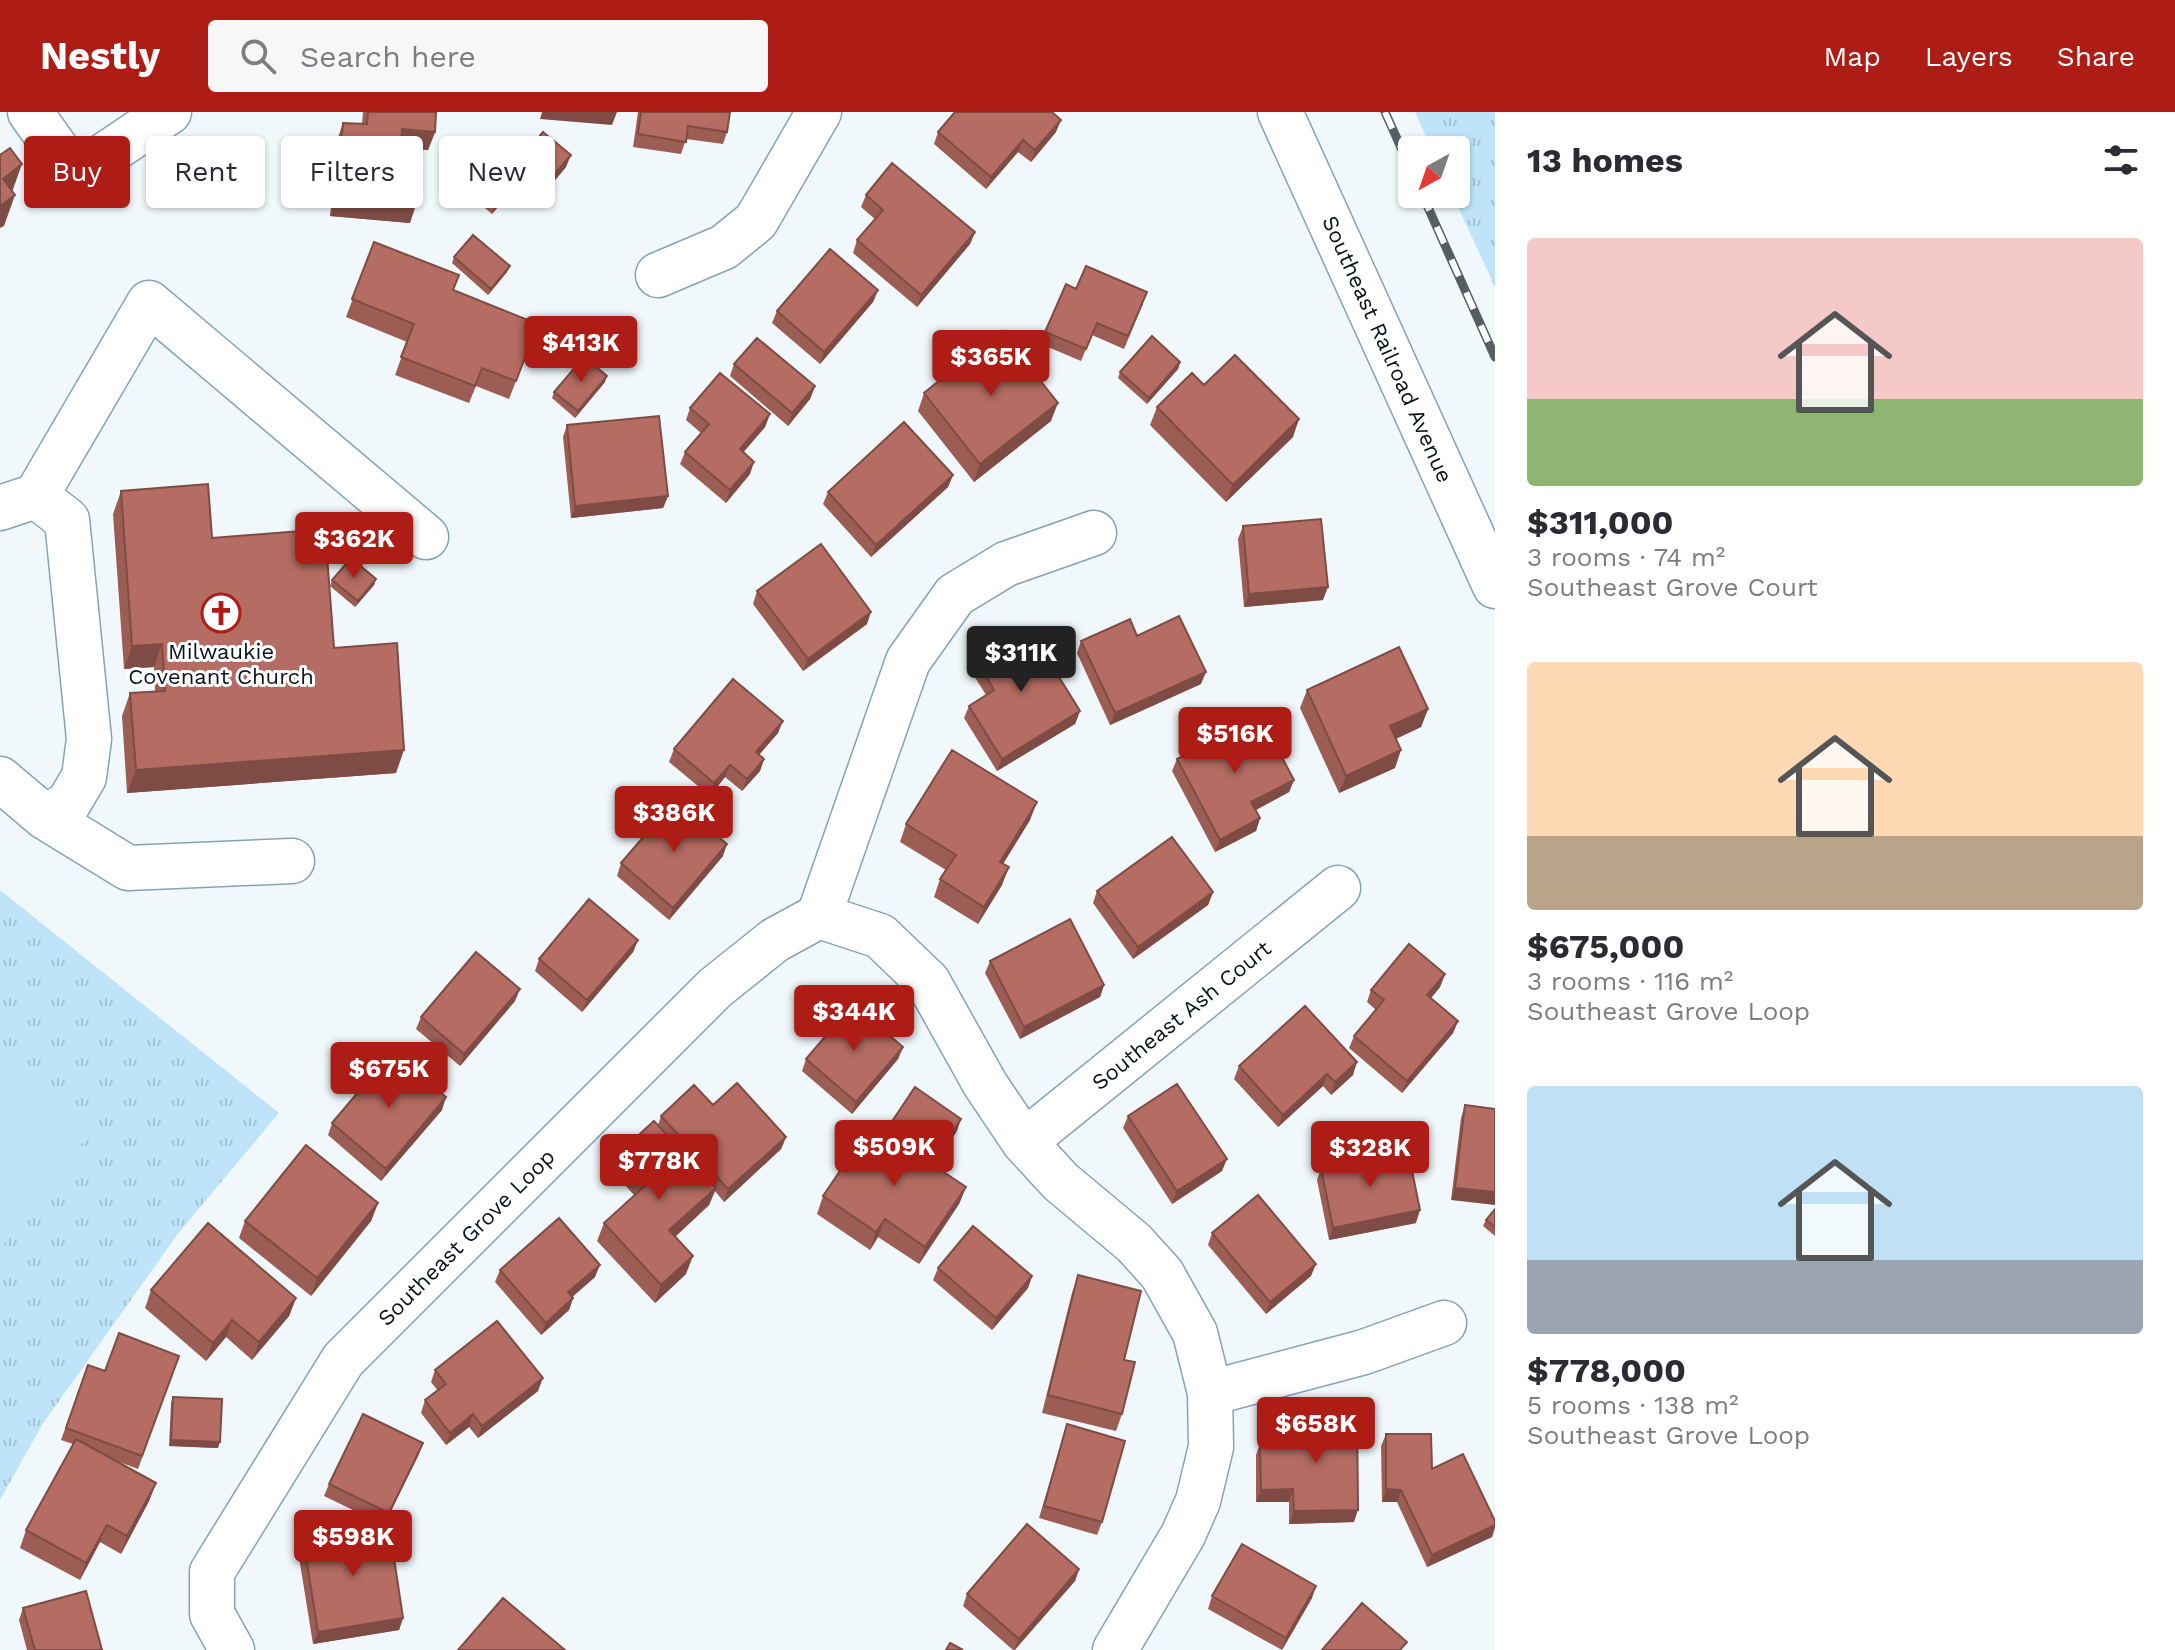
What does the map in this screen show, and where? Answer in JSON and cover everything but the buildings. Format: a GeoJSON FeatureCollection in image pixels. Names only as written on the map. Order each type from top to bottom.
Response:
{"type":"FeatureCollection","features":[{"type":"Feature","properties":{"kind":"street"},"geometry":{"type":"LineString","coordinates":[[30,112],[75,175],[169,112]]}},
{"type":"Feature","properties":{"kind":"street"},"geometry":{"type":"LineString","coordinates":[[658,275],[724,247],[756,221],[819,112]]}},
{"type":"Feature","properties":{"kind":"street","name":"Southeast Railroad Avenue"},"geometry":{"type":"LineString","coordinates":[[1280,112],[1495,586]]}},
{"type":"Feature","properties":{"kind":"street"},"geometry":{"type":"LineString","coordinates":[[45,817],[68,804],[84,777],[89,739],[67,520],[18,502],[149,303],[426,537]]}},
{"type":"Feature","properties":{"kind":"street"},"geometry":{"type":"LineString","coordinates":[[1094,533],[1006,564],[955,595],[908,661],[819,916],[880,936],[928,982],[985,1084],[1024,1142],[1061,1182],[1134,1243],[1162,1274],[1195,1333],[1210,1393],[1211,1447],[1198,1501],[1133,1643]]}},
{"type":"Feature","properties":{"kind":"street"},"geometry":{"type":"LineString","coordinates":[[0,779],[45,817],[128,868],[292,861]]}},
{"type":"Feature","properties":{"kind":"street","name":"Southeast Ash Court"},"geometry":{"type":"LineString","coordinates":[[1024,1142],[1338,888]]}},
{"type":"Feature","properties":{"kind":"street","name":"Southeast Grove Loop"},"geometry":{"type":"LineString","coordinates":[[232,1650],[212,1614],[212,1572],[343,1360],[715,988],[775,940],[819,916]]}},
{"type":"Feature","properties":{"kind":"street"},"geometry":{"type":"LineString","coordinates":[[1210,1393],[1364,1352],[1444,1323]]}},
{"type":"Feature","properties":{"kind":"green space"},"geometry":{"type":"Polygon","coordinates":[[[1415,112],[1495,112],[1495,287],[1458,208],[1470,208],[1470,136],[1426,136],[1415,112]]]}},
{"type":"Feature","properties":{"kind":"green space"},"geometry":{"type":"Polygon","coordinates":[[[0,890],[279,1113],[177,1235],[42,1425],[0,1500],[0,890]]]}},
{"type":"Feature","properties":{"kind":"green space"},"geometry":{"type":"Polygon","coordinates":[[[0,1057],[93,1129],[0,1249],[0,1057]]]}},
{"type":"Feature","properties":{"kind":"railway"},"geometry":{"type":"LineString","coordinates":[[1385,112],[1398,141]]}},
{"type":"Feature","properties":{"kind":"railway"},"geometry":{"type":"LineString","coordinates":[[1428,208],[1495,357]]}},
{"type":"Feature","properties":{"kind":"place","name":"Milwaukie Covenant Church"},"geometry":{"type":"Point","coordinates":[221,613]}}]}
